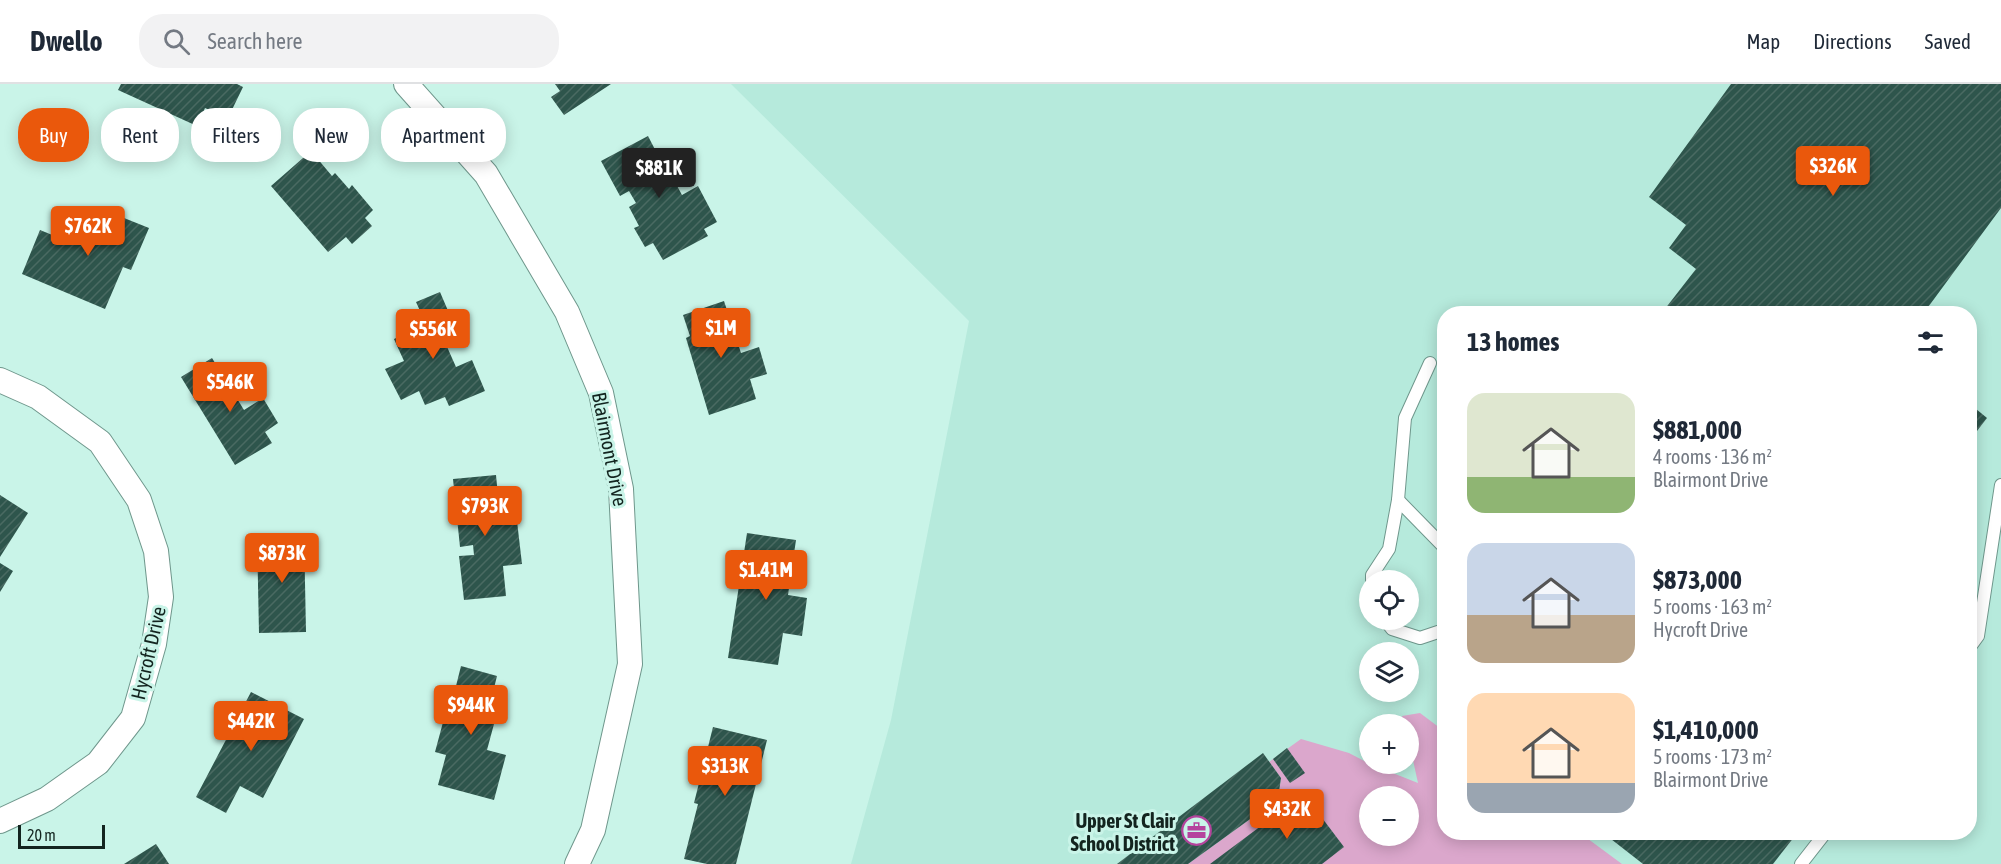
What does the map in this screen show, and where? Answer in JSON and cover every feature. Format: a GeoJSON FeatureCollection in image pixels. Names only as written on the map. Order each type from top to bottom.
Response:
{"type":"FeatureCollection","features":[{"type":"Feature","properties":{"kind":"street","name":"Blairmont Drive"},"geometry":{"type":"LineString","coordinates":[[406,84],[486,174],[567,312],[601,393],[621,489],[630,664],[593,830],[577,864]]}},
{"type":"Feature","properties":{"kind":"street","name":"Hycroft Drive"},"geometry":{"type":"LineString","coordinates":[[0,380],[38,397],[100,442],[139,500],[156,551],[161,597],[154,644],[133,718],[98,763],[48,799],[0,821]]}},
{"type":"Feature","properties":{"kind":"lane"},"geometry":{"type":"LineString","coordinates":[[1375,570],[1389,549],[1398,500],[1405,418],[1430,363]]}},
{"type":"Feature","properties":{"kind":"lane"},"geometry":{"type":"LineString","coordinates":[[1977,637],[2001,484]]}},
{"type":"Feature","properties":{"kind":"lane"},"geometry":{"type":"LineString","coordinates":[[1398,500],[1437,540]]}},
{"type":"Feature","properties":{"kind":"lane"},"geometry":{"type":"LineString","coordinates":[[1395,630],[1420,638],[1437,632]]}},
{"type":"Feature","properties":{"kind":"lane"},"geometry":{"type":"LineString","coordinates":[[1801,864],[1820,840]]}},
{"type":"Feature","properties":{"kind":"shaded area"},"geometry":{"type":"Polygon","coordinates":[[[731,84],[2001,84],[2001,864],[851,864],[891,720],[969,321],[731,84]]]}},
{"type":"Feature","properties":{"kind":"shaded area"},"geometry":{"type":"Polygon","coordinates":[[[1420,713],[1437,726],[1437,840],[1589,840],[1622,864],[1188,864],[1278,799],[1281,778],[1269,762],[1301,739],[1349,753],[1359,758],[1359,774],[1395,774],[1418,783],[1416,774],[1419,774],[1419,714],[1414,714],[1420,713]]]}},
{"type":"Feature","properties":{"kind":"building"},"geometry":{"type":"Polygon","coordinates":[[[121,84],[237,84],[243,87],[233,108],[191,108],[191,123],[179,118],[179,108],[158,108],[118,90],[121,84]]]}},
{"type":"Feature","properties":{"kind":"building"},"geometry":{"type":"Polygon","coordinates":[[[555,84],[611,84],[564,115],[551,97],[560,91],[555,84]]]}},
{"type":"Feature","properties":{"kind":"building"},"geometry":{"type":"Polygon","coordinates":[[[1731,84],[2001,84],[2001,208],[1929,306],[1667,306],[1696,269],[1669,248],[1686,225],[1649,197],[1731,84]]]}},
{"type":"Feature","properties":{"kind":"building"},"geometry":{"type":"Polygon","coordinates":[[[648,136],[664,167],[677,160],[686,178],[676,184],[682,195],[698,186],[717,222],[704,229],[708,236],[663,260],[653,243],[645,247],[634,228],[639,226],[629,207],[636,203],[629,191],[620,196],[601,161],[648,136]]]}},
{"type":"Feature","properties":{"kind":"building"},"geometry":{"type":"Polygon","coordinates":[[[298,162],[320,162],[332,176],[335,173],[349,189],[352,185],[373,210],[365,218],[372,226],[352,244],[346,237],[328,252],[271,186],[298,162]]]}},
{"type":"Feature","properties":{"kind":"building"},"geometry":{"type":"Polygon","coordinates":[[[94,206],[149,228],[131,270],[123,267],[105,309],[22,274],[40,230],[77,245],[94,206]]]}},
{"type":"Feature","properties":{"kind":"building"},"geometry":{"type":"Polygon","coordinates":[[[440,292],[458,334],[444,340],[456,367],[472,360],[485,391],[449,406],[445,397],[425,405],[419,391],[401,400],[385,369],[404,361],[394,339],[426,324],[416,302],[440,292]]]}},
{"type":"Feature","properties":{"kind":"building"},"geometry":{"type":"Polygon","coordinates":[[[724,301],[741,353],[759,347],[767,374],[750,379],[756,399],[709,415],[686,338],[690,336],[683,315],[724,301]]]}},
{"type":"Feature","properties":{"kind":"building"},"geometry":{"type":"Polygon","coordinates":[[[212,358],[244,410],[263,398],[278,423],[265,432],[272,443],[235,465],[181,377],[212,358]]]}},
{"type":"Feature","properties":{"kind":"building"},"geometry":{"type":"Polygon","coordinates":[[[1977,410],[1987,418],[1977,431],[1977,410]]]}},
{"type":"Feature","properties":{"kind":"building"},"geometry":{"type":"Polygon","coordinates":[[[496,475],[499,506],[515,504],[522,564],[503,566],[506,596],[464,600],[459,556],[474,555],[473,545],[460,547],[453,479],[496,475]]]}},
{"type":"Feature","properties":{"kind":"building"},"geometry":{"type":"Polygon","coordinates":[[[0,495],[28,513],[0,557],[0,495]]]}},
{"type":"Feature","properties":{"kind":"building"},"geometry":{"type":"Polygon","coordinates":[[[747,533],[796,540],[788,595],[807,598],[802,636],[783,633],[778,665],[728,658],[747,533]]]}},
{"type":"Feature","properties":{"kind":"building"},"geometry":{"type":"Polygon","coordinates":[[[304,534],[306,632],[259,633],[257,536],[304,534]]]}},
{"type":"Feature","properties":{"kind":"building"},"geometry":{"type":"Polygon","coordinates":[[[0,563],[13,571],[0,592],[0,563]]]}},
{"type":"Feature","properties":{"kind":"building"},"geometry":{"type":"Polygon","coordinates":[[[461,666],[497,676],[492,696],[501,698],[487,750],[506,755],[494,800],[438,785],[446,755],[435,752],[453,685],[456,686],[461,666]]]}},
{"type":"Feature","properties":{"kind":"building"},"geometry":{"type":"Polygon","coordinates":[[[251,692],[304,719],[263,798],[240,786],[226,813],[196,797],[251,692]]]}},
{"type":"Feature","properties":{"kind":"building"},"geometry":{"type":"Polygon","coordinates":[[[713,727],[767,740],[736,864],[707,864],[684,859],[698,804],[694,803],[713,727]]]}},
{"type":"Feature","properties":{"kind":"building"},"geometry":{"type":"Polygon","coordinates":[[[1287,748],[1305,773],[1290,783],[1273,759],[1287,748]]]}},
{"type":"Feature","properties":{"kind":"building","name":"Upper St Clair School District"},"geometry":{"type":"Polygon","coordinates":[[[1263,753],[1281,778],[1278,799],[1188,864],[1117,864],[1263,753]]]}},
{"type":"Feature","properties":{"kind":"building"},"geometry":{"type":"Polygon","coordinates":[[[1304,794],[1344,847],[1322,864],[1210,864],[1304,794]]]}},
{"type":"Feature","properties":{"kind":"building"},"geometry":{"type":"Polygon","coordinates":[[[1612,840],[1792,840],[1773,864],[1643,864],[1612,840]]]}},
{"type":"Feature","properties":{"kind":"building"},"geometry":{"type":"Polygon","coordinates":[[[156,844],[169,864],[124,864],[156,844]]]}},
{"type":"Feature","properties":{"kind":"place","name":"Upper St Clair School District"},"geometry":{"type":"Point","coordinates":[1196,831]}}]}
